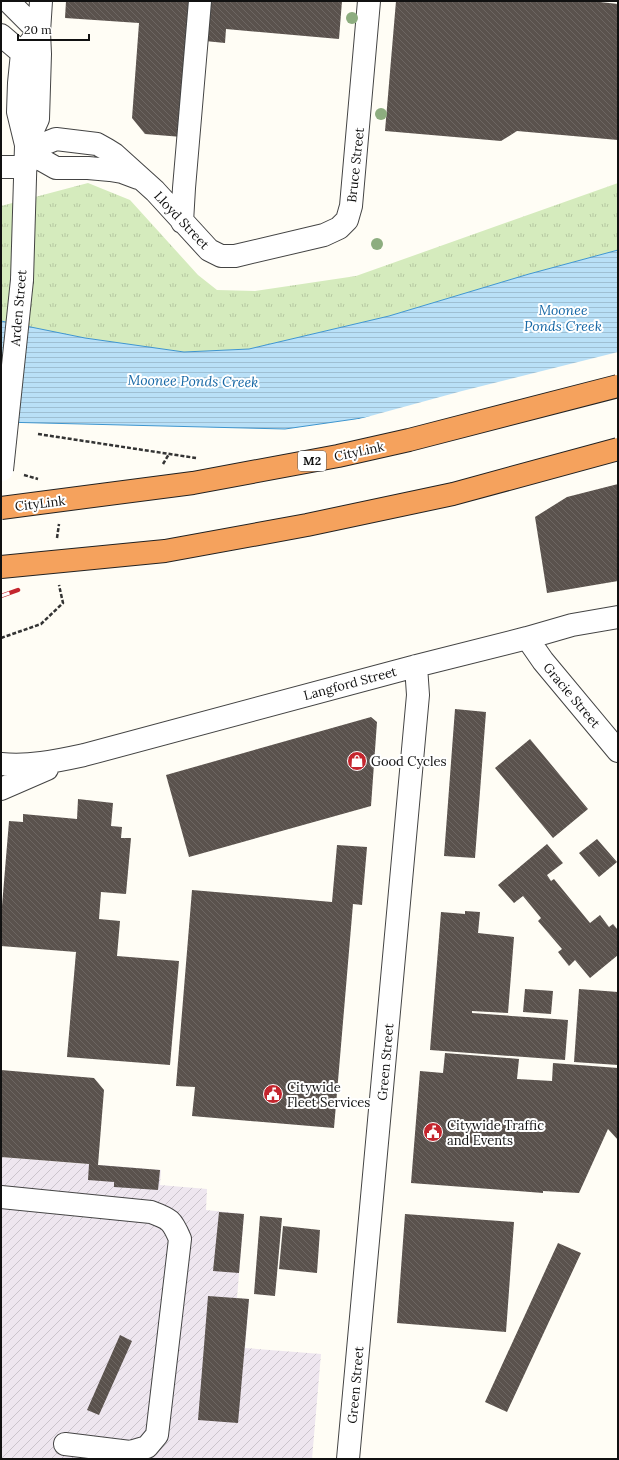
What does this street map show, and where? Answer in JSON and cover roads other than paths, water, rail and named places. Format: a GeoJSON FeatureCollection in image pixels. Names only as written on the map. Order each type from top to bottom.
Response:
{"type":"FeatureCollection","features":[{"type":"Feature","properties":{"kind":"highway","name":"CityLink"},"geometry":{"type":"LineString","coordinates":[[1,508],[193,483],[338,456],[409,440],[618,386]]}},
{"type":"Feature","properties":{"kind":"highway"},"geometry":{"type":"LineString","coordinates":[[1,567],[165,551],[307,525],[453,494],[618,449]]}},
{"type":"Feature","properties":{"kind":"street"},"geometry":{"type":"LineString","coordinates":[[8,1],[39,32]]}},
{"type":"Feature","properties":{"kind":"street","name":"Arden Street"},"geometry":{"type":"LineString","coordinates":[[1,475],[22,280],[26,154],[18,112],[31,54],[39,32],[42,1]]}},
{"type":"Feature","properties":{"kind":"street"},"geometry":{"type":"LineString","coordinates":[[182,222],[184,181],[200,1]]}},
{"type":"Feature","properties":{"kind":"street","name":"Bruce Street"},"geometry":{"type":"LineString","coordinates":[[221,256],[235,256],[324,234],[339,228],[346,220],[351,206],[354,186],[369,1]]}},
{"type":"Feature","properties":{"kind":"street"},"geometry":{"type":"LineString","coordinates":[[1,35],[31,54]]}},
{"type":"Feature","properties":{"kind":"street","name":"Lloyd Street"},"geometry":{"type":"LineString","coordinates":[[26,154],[56,139],[96,144],[114,154],[169,205],[182,222],[209,250],[221,256]]}},
{"type":"Feature","properties":{"kind":"street"},"geometry":{"type":"LineString","coordinates":[[1,167],[26,154]]}},
{"type":"Feature","properties":{"kind":"street","name":"Lloyd Street"},"geometry":{"type":"LineString","coordinates":[[26,154],[56,168],[110,170],[132,176],[144,182]]}},
{"type":"Feature","properties":{"kind":"street","name":"Langford Street"},"geometry":{"type":"LineString","coordinates":[[1,764],[20,766],[32,765],[84,755],[416,666],[527,638],[572,624],[618,617]]}},
{"type":"Feature","properties":{"kind":"street","name":"Gracie Street"},"geometry":{"type":"LineString","coordinates":[[527,638],[543,661],[618,751]]}},
{"type":"Feature","properties":{"kind":"street","name":"Green Street"},"geometry":{"type":"LineString","coordinates":[[348,1459],[418,695],[416,666]]}},
{"type":"Feature","properties":{"kind":"street","name":"Langford Street"},"geometry":{"type":"LineString","coordinates":[[1,788],[84,755]]}},
{"type":"Feature","properties":{"kind":"street"},"geometry":{"type":"LineString","coordinates":[[1,1196],[151,1212],[166,1218],[174,1224],[180,1239],[157,1435],[148,1447],[130,1452],[65,1444]]}},
{"type":"Feature","properties":{"kind":"water","name":"Moonee Ponds Creek"},"geometry":{"type":"Polygon","coordinates":[[[618,250],[618,357],[376,416],[285,429],[1,422],[1,321],[85,338],[184,352],[249,349],[389,316],[529,274],[618,250]]]}},
{"type":"Feature","properties":{"kind":"railway"},"geometry":{"type":"LineString","coordinates":[[1,596],[18,590]]}},
{"type":"Feature","properties":{"kind":"place","name":"Good Cycles"},"geometry":{"type":"Point","coordinates":[357,761]}},
{"type":"Feature","properties":{"kind":"place","name":"Citywide Fleet Services"},"geometry":{"type":"Point","coordinates":[273,1094]}},
{"type":"Feature","properties":{"kind":"place","name":"Citywide Traffic and Events"},"geometry":{"type":"Point","coordinates":[433,1132]}}]}
